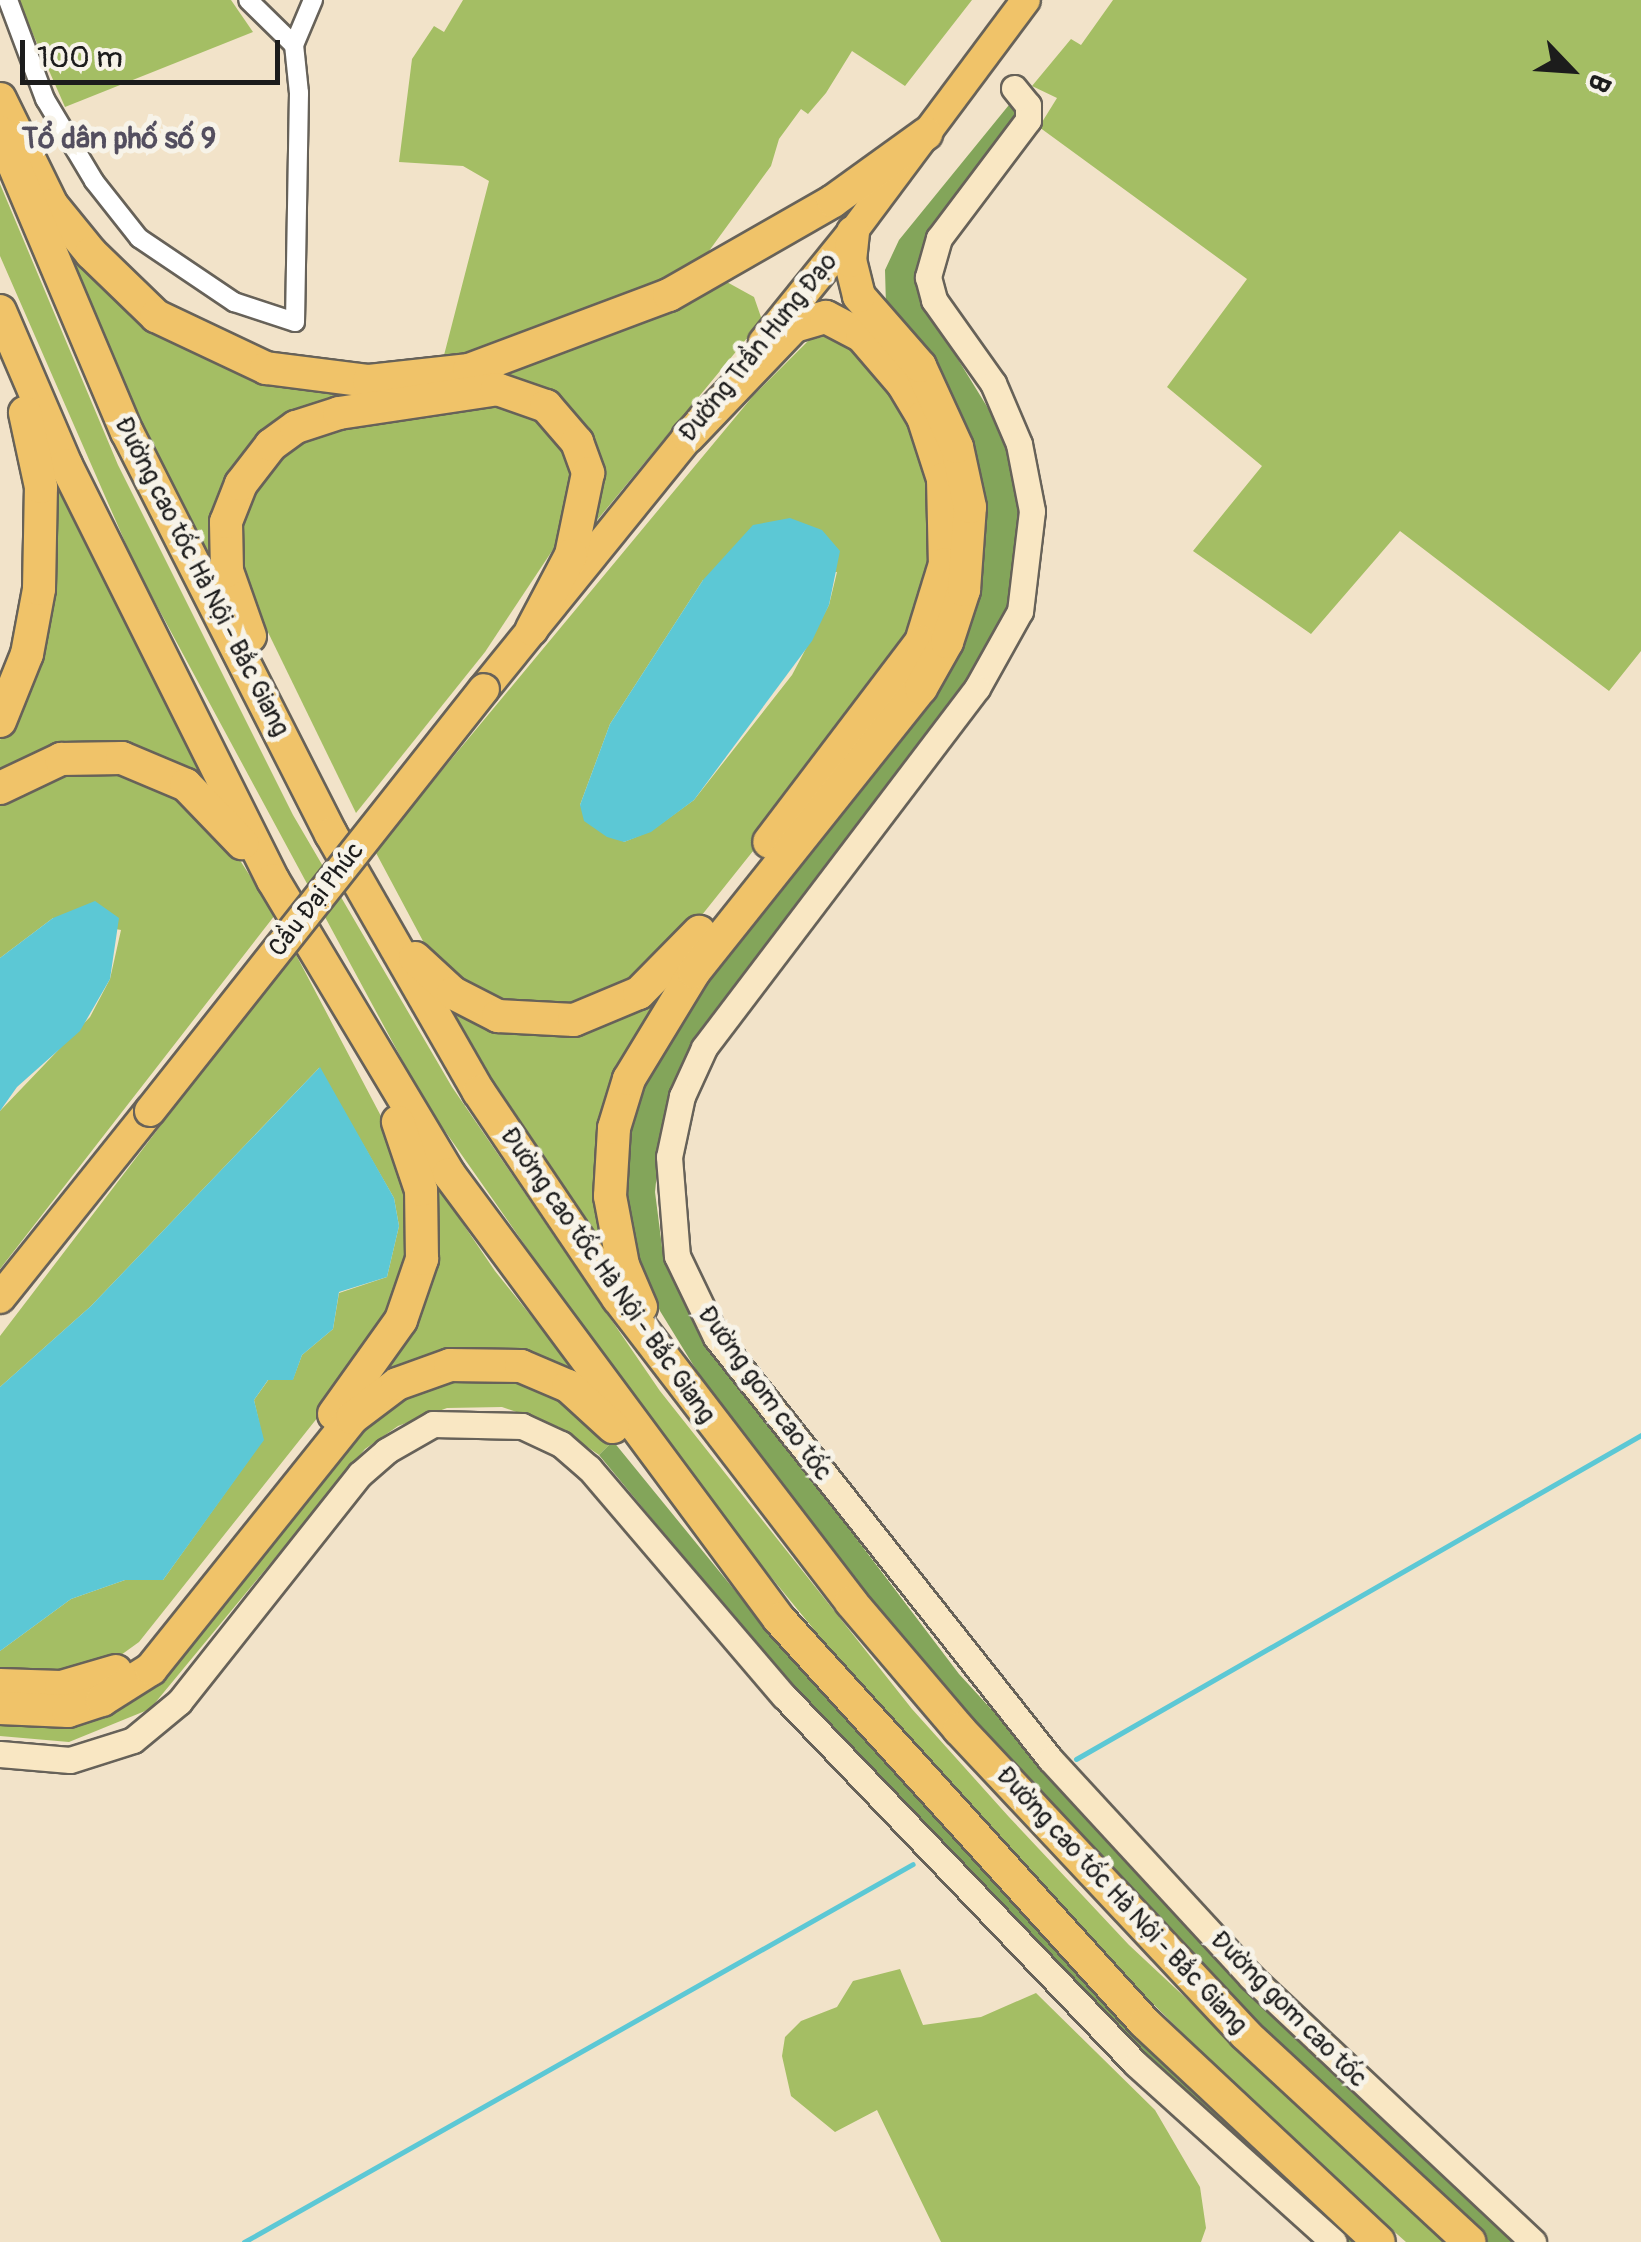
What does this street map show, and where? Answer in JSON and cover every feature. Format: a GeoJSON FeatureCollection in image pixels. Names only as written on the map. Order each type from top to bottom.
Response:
{"type":"FeatureCollection","features":[{"type":"Feature","properties":{"kind":"highway"},"geometry":{"type":"LineString","coordinates":[[0,99],[52,205],[90,254],[156,316],[266,368],[369,381],[468,370],[669,296],[833,200],[926,134]]}},
{"type":"Feature","properties":{"kind":"highway","name":"Đường cao tốc Hà Nội - Bắc Giang"},"geometry":{"type":"LineString","coordinates":[[0,132],[127,432],[306,785],[528,1168],[703,1413],[895,1653],[1190,1977],[1470,2242]]}},
{"type":"Feature","properties":{"kind":"highway"},"geometry":{"type":"LineString","coordinates":[[853,232],[850,261],[859,296],[934,387],[964,468],[971,529],[959,610],[910,702],[658,1024],[620,1104],[609,1171],[618,1244],[644,1314],[895,1653]]}},
{"type":"Feature","properties":{"kind":"highway","name":"Đường Trần Hưng Đạo"},"geometry":{"type":"LineString","coordinates":[[484,689],[853,232]]}},
{"type":"Feature","properties":{"kind":"highway"},"geometry":{"type":"LineString","coordinates":[[0,310],[66,465],[312,948],[449,1174],[779,1620]]}},
{"type":"Feature","properties":{"kind":"highway"},"geometry":{"type":"LineString","coordinates":[[331,834],[427,972],[498,1016],[539,1022],[592,1016],[639,993],[675,960],[912,659],[936,603],[948,542],[943,478],[923,418],[889,364],[839,320],[815,316],[794,326],[688,437]]}},
{"type":"Feature","properties":{"kind":"highway"},"geometry":{"type":"LineString","coordinates":[[0,348],[36,450],[42,514],[32,637],[0,721]]}},
{"type":"Feature","properties":{"kind":"highway"},"geometry":{"type":"LineString","coordinates":[[306,785],[224,551],[228,510],[240,484],[259,458],[296,427],[340,413],[497,389],[546,406],[577,442],[589,490],[570,555],[532,629]]}},
{"type":"Feature","properties":{"kind":"highway","name":"Cầu Đại Phúc"},"geometry":{"type":"LineString","coordinates":[[0,1298],[484,689]]}},
{"type":"Feature","properties":{"kind":"highway"},"geometry":{"type":"LineString","coordinates":[[0,788],[61,758],[137,762],[186,785],[274,880]]}},
{"type":"Feature","properties":{"kind":"highway"},"geometry":{"type":"LineString","coordinates":[[0,1685],[80,1684],[114,1672],[144,1650],[402,1320],[424,1242],[417,1170],[312,948]]}},
{"type":"Feature","properties":{"kind":"highway"},"geometry":{"type":"LineString","coordinates":[[0,1708],[68,1710],[102,1700],[151,1669],[352,1418],[397,1384],[469,1362],[538,1372],[590,1404],[779,1620],[1145,2023],[1379,2242]]}},
{"type":"Feature","properties":{"kind":"main road","name":"Đường Trần Hưng Đạo"},"geometry":{"type":"LineString","coordinates":[[853,232],[1026,0]]}},
{"type":"Feature","properties":{"kind":"main road","name":"Đường gom cao tốc"},"geometry":{"type":"LineString","coordinates":[[1014,88],[1028,105],[1028,120],[938,238],[928,277],[942,316],[1007,410],[1024,463],[1032,511],[1020,611],[977,688],[704,1048],[682,1096],[669,1157],[677,1256],[716,1337],[1050,1759],[1251,1977],[1534,2242]]}},
{"type":"Feature","properties":{"kind":"main road"},"geometry":{"type":"LineString","coordinates":[[0,1754],[70,1760],[133,1740],[179,1702],[360,1474],[386,1451],[433,1424],[522,1426],[561,1444],[589,1468],[784,1696],[1122,2050],[1334,2242]]}},
{"type":"Feature","properties":{"kind":"street"},"geometry":{"type":"LineString","coordinates":[[8,0],[45,99],[94,181],[139,238],[234,302],[295,322],[299,93],[294,45],[313,0]]}},
{"type":"Feature","properties":{"kind":"street"},"geometry":{"type":"LineString","coordinates":[[248,0],[294,45]]}},
{"type":"Feature","properties":{"kind":"green space"},"geometry":{"type":"Polygon","coordinates":[[[18,0],[231,0],[253,32],[65,107],[18,0]]]}},
{"type":"Feature","properties":{"kind":"green space"},"geometry":{"type":"Polygon","coordinates":[[[463,0],[972,0],[905,86],[852,51],[826,93],[808,114],[801,109],[779,139],[771,166],[706,255],[667,281],[442,363],[489,181],[463,166],[399,162],[412,59],[434,26],[444,32],[463,0]]]}},
{"type":"Feature","properties":{"kind":"green space"},"geometry":{"type":"Polygon","coordinates":[[[1113,0],[1641,0],[1641,651],[1609,691],[1400,531],[1311,634],[1193,551],[1262,466],[1167,387],[1247,279],[1039,127],[1057,98],[1032,86],[1071,39],[1081,45],[1113,0]]]}},
{"type":"Feature","properties":{"kind":"green space"},"geometry":{"type":"Polygon","coordinates":[[[1013,100],[1018,114],[979,176],[924,304],[1002,431],[1011,459],[1020,510],[1012,598],[990,653],[732,993],[659,1153],[655,1192],[662,1247],[705,1339],[959,1674],[1244,1986],[1514,2242],[1486,2242],[1278,2051],[920,1668],[708,1389],[660,1311],[626,1232],[625,1141],[658,1042],[929,688],[954,405],[933,362],[886,306],[885,270],[899,240],[1013,100]]]}},
{"type":"Feature","properties":{"kind":"green space"},"geometry":{"type":"Polygon","coordinates":[[[0,184],[118,465],[293,815],[452,1087],[660,1391],[912,1709],[1009,1817],[1129,1945],[1447,2242],[1406,2242],[1292,2141],[1065,1917],[892,1725],[708,1500],[623,1385],[426,1104],[136,567],[0,256],[0,184]]]}},
{"type":"Feature","properties":{"kind":"green space"},"geometry":{"type":"Polygon","coordinates":[[[48,219],[166,329],[410,391],[268,438],[224,586],[173,497],[48,219]]]}},
{"type":"Feature","properties":{"kind":"green space"},"geometry":{"type":"Polygon","coordinates":[[[725,281],[754,297],[762,320],[589,530],[589,441],[476,383],[725,281]]]}},
{"type":"Feature","properties":{"kind":"green space"},"geometry":{"type":"Polygon","coordinates":[[[832,335],[872,358],[933,466],[936,586],[871,703],[674,950],[589,1012],[479,1000],[431,956],[375,851],[753,396],[809,340],[832,335]],[[837,572],[703,580],[610,724],[580,805],[624,842],[651,831],[694,800],[792,675],[829,605],[837,572]]]}},
{"type":"Feature","properties":{"kind":"green space"},"geometry":{"type":"Polygon","coordinates":[[[498,406],[536,415],[576,462],[558,542],[485,652],[356,813],[244,583],[238,564],[242,511],[271,463],[316,433],[498,406]]]}},
{"type":"Feature","properties":{"kind":"green space"},"geometry":{"type":"Polygon","coordinates":[[[48,445],[219,799],[160,762],[0,777],[0,740],[23,694],[48,445]]]}},
{"type":"Feature","properties":{"kind":"green space"},"geometry":{"type":"Polygon","coordinates":[[[109,770],[156,779],[225,837],[275,915],[0,1269],[0,1111],[90,1017],[110,979],[121,930],[53,918],[0,958],[0,803],[60,772],[109,770]]]}},
{"type":"Feature","properties":{"kind":"green space"},"geometry":{"type":"Polygon","coordinates":[[[722,919],[617,1282],[427,990],[567,1031],[722,919]]]}},
{"type":"Feature","properties":{"kind":"green space"},"geometry":{"type":"Polygon","coordinates":[[[294,951],[402,1156],[415,1251],[376,1344],[139,1642],[103,1668],[0,1677],[0,1651],[71,1599],[125,1580],[163,1580],[263,1440],[254,1400],[269,1379],[293,1379],[302,1355],[333,1329],[339,1293],[387,1277],[399,1226],[394,1198],[319,1068],[91,1306],[0,1387],[0,1336],[294,951]]]}},
{"type":"Feature","properties":{"kind":"green space"},"geometry":{"type":"Polygon","coordinates":[[[427,1171],[495,1271],[585,1383],[540,1363],[370,1393],[385,1360],[427,1171]]]}},
{"type":"Feature","properties":{"kind":"green space"},"geometry":{"type":"Polygon","coordinates":[[[454,1374],[550,1386],[613,1441],[599,1455],[559,1427],[502,1407],[447,1408],[398,1426],[365,1449],[150,1709],[69,1742],[0,1736],[0,1719],[87,1716],[393,1400],[454,1374]]]}},
{"type":"Feature","properties":{"kind":"green space"},"geometry":{"type":"Polygon","coordinates":[[[613,1441],[776,1641],[1040,1934],[1366,2242],[1344,2242],[1143,2055],[795,1691],[599,1455],[613,1441]]]}},
{"type":"Feature","properties":{"kind":"green space"},"geometry":{"type":"Polygon","coordinates":[[[900,1969],[923,2025],[981,2017],[1036,1993],[1155,2110],[1200,2187],[1206,2228],[1201,2242],[941,2242],[877,2110],[835,2132],[791,2096],[782,2056],[785,2037],[801,2021],[837,2007],[853,1981],[900,1969]]]}},
{"type":"Feature","properties":{"kind":"water"},"geometry":{"type":"Polygon","coordinates":[[[790,518],[822,530],[840,551],[829,605],[812,641],[694,800],[651,832],[624,842],[607,837],[584,821],[580,805],[610,724],[703,580],[753,525],[790,518]]]}},
{"type":"Feature","properties":{"kind":"water"},"geometry":{"type":"Polygon","coordinates":[[[95,901],[119,918],[110,979],[80,1031],[17,1087],[0,1111],[0,958],[53,918],[95,901]]]}},
{"type":"Feature","properties":{"kind":"water"},"geometry":{"type":"Polygon","coordinates":[[[320,1067],[394,1198],[399,1226],[387,1277],[339,1292],[333,1329],[302,1355],[293,1380],[268,1380],[254,1400],[264,1440],[163,1580],[125,1580],[71,1599],[0,1651],[0,1387],[91,1306],[320,1067]]]}},
{"type":"Feature","properties":{"kind":"waterway"},"geometry":{"type":"LineString","coordinates":[[1076,1759],[1641,1435]]}},
{"type":"Feature","properties":{"kind":"waterway"},"geometry":{"type":"LineString","coordinates":[[244,2242],[913,1864]]}},
{"type":"Feature","properties":{"kind":"district","name":"Tổ dân phố số 9"},"geometry":{"type":"Point","coordinates":[119,139]}}]}
